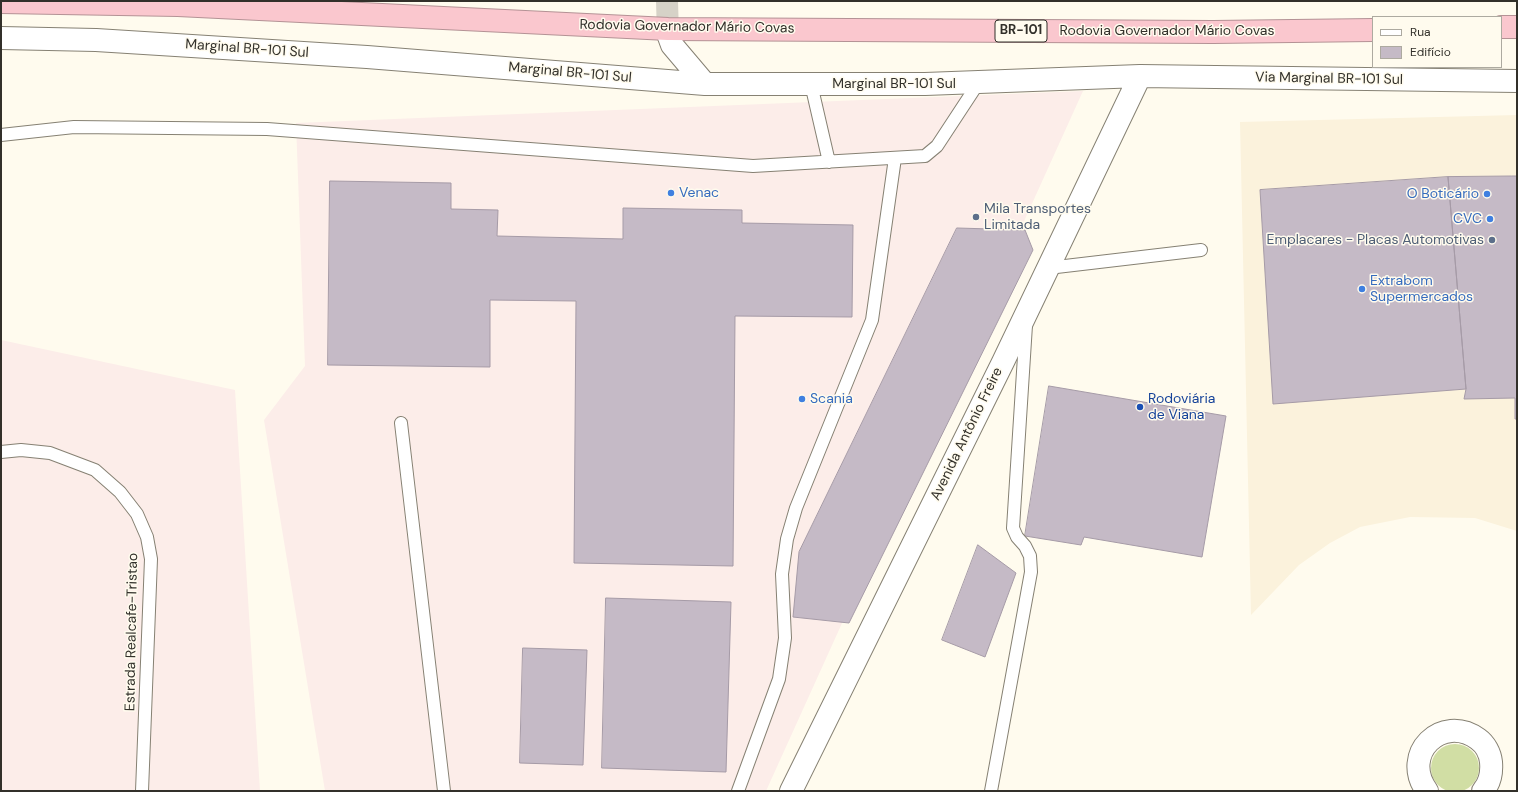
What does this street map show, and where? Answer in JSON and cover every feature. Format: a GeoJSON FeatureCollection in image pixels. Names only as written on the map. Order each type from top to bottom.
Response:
{"type":"FeatureCollection","features":[{"type":"Feature","properties":{"kind":"highway","name":"Rodovia Governador Mário Covas"},"geometry":{"type":"LineString","coordinates":[[1,2],[178,5],[668,29],[1212,32],[1372,30]]}},
{"type":"Feature","properties":{"kind":"highway"},"geometry":{"type":"LineString","coordinates":[[1502,27],[1517,27]]}},
{"type":"Feature","properties":{"kind":"street"},"geometry":{"type":"LineString","coordinates":[[668,34],[672,45],[705,84]]}},
{"type":"Feature","properties":{"kind":"street","name":"Marginal BR-101 Sul"},"geometry":{"type":"LineString","coordinates":[[1,38],[104,40],[374,58],[705,84],[925,84],[1140,76]]}},
{"type":"Feature","properties":{"kind":"street","name":"Via Marginal BR-101 Sul"},"geometry":{"type":"LineString","coordinates":[[1140,76],[1517,82]]}},
{"type":"Feature","properties":{"kind":"street","name":"Avenida Antônio Freire"},"geometry":{"type":"LineString","coordinates":[[791,791],[1003,362],[1140,76]]}},
{"type":"Feature","properties":{"kind":"street"},"geometry":{"type":"LineString","coordinates":[[1426,791],[1418,772],[1418,762],[1421,752],[1426,744],[1434,737],[1453,731],[1472,735],[1487,749],[1491,758],[1492,768],[1490,778],[1484,791]]}},
{"type":"Feature","properties":{"kind":"lane"},"geometry":{"type":"LineString","coordinates":[[1,135],[74,127],[267,129],[753,166],[829,162],[925,156],[937,146],[979,82]]}},
{"type":"Feature","properties":{"kind":"lane"},"geometry":{"type":"LineString","coordinates":[[811,84],[829,162]]}},
{"type":"Feature","properties":{"kind":"lane"},"geometry":{"type":"LineString","coordinates":[[738,791],[779,679],[785,638],[782,574],[787,539],[796,508],[872,320],[895,158]]}},
{"type":"Feature","properties":{"kind":"lane"},"geometry":{"type":"LineString","coordinates":[[1048,268],[1201,250]]}},
{"type":"Feature","properties":{"kind":"lane"},"geometry":{"type":"LineString","coordinates":[[991,791],[1031,572],[1030,556],[1025,546],[1017,537],[1013,528],[1027,310]]}},
{"type":"Feature","properties":{"kind":"lane"},"geometry":{"type":"LineString","coordinates":[[401,424],[444,791]]}},
{"type":"Feature","properties":{"kind":"lane","name":"Estrada Realcafe-Tristao"},"geometry":{"type":"LineString","coordinates":[[1,452],[21,450],[50,453],[95,470],[120,492],[137,514],[146,537],[151,559],[142,791]]}},
{"type":"Feature","properties":{"kind":"shaded area"},"geometry":{"type":"Polygon","coordinates":[[[1083,91],[766,791],[325,791],[264,420],[305,366],[296,123],[1083,91]]]}},
{"type":"Feature","properties":{"kind":"shaded area"},"geometry":{"type":"Polygon","coordinates":[[[1517,115],[1517,531],[1475,518],[1410,517],[1360,527],[1330,543],[1299,565],[1251,615],[1240,122],[1517,115]]]}},
{"type":"Feature","properties":{"kind":"shaded area"},"geometry":{"type":"Polygon","coordinates":[[[1,340],[235,390],[260,791],[1,791],[1,340]]]}},
{"type":"Feature","properties":{"kind":"green space"},"geometry":{"type":"Polygon","coordinates":[[[1455,744],[1464,746],[1472,751],[1477,759],[1479,768],[1477,777],[1472,785],[1464,790],[1455,792],[1446,790],[1438,785],[1433,777],[1431,768],[1433,759],[1438,751],[1446,746],[1455,744]]]}},
{"type":"Feature","properties":{"kind":"building"},"geometry":{"type":"Polygon","coordinates":[[[1517,176],[1517,419],[1515,419],[1515,398],[1464,399],[1466,389],[1448,177],[1517,176]]]}},
{"type":"Feature","properties":{"kind":"building","name":"Extrabom Supermercados"},"geometry":{"type":"Polygon","coordinates":[[[1448,177],[1466,389],[1273,404],[1260,190],[1448,177]]]}},
{"type":"Feature","properties":{"kind":"building"},"geometry":{"type":"Polygon","coordinates":[[[330,181],[451,183],[451,209],[498,210],[497,236],[623,239],[623,208],[742,210],[742,223],[853,225],[852,317],[735,316],[733,566],[574,563],[576,301],[490,300],[490,367],[328,365],[330,181]]]}},
{"type":"Feature","properties":{"kind":"building"},"geometry":{"type":"Polygon","coordinates":[[[957,228],[1025,230],[1033,250],[849,623],[793,617],[799,552],[957,228]]]}},
{"type":"Feature","properties":{"kind":"building"},"geometry":{"type":"Polygon","coordinates":[[[1049,386],[1226,416],[1202,557],[1084,537],[1081,545],[1025,536],[1049,386]]]}},
{"type":"Feature","properties":{"kind":"building"},"geometry":{"type":"Polygon","coordinates":[[[978,545],[1016,573],[985,657],[942,640],[978,545]]]}},
{"type":"Feature","properties":{"kind":"building"},"geometry":{"type":"Polygon","coordinates":[[[606,598],[731,602],[726,772],[602,768],[606,598]]]}},
{"type":"Feature","properties":{"kind":"building"},"geometry":{"type":"Polygon","coordinates":[[[523,648],[587,650],[583,765],[520,763],[523,648]]]}},
{"type":"Feature","properties":{"kind":"tunnel"},"geometry":{"type":"LineString","coordinates":[[667,1],[668,34]]}},
{"type":"Feature","properties":{"kind":"place","name":"Venac"},"geometry":{"type":"Point","coordinates":[671,193]}},
{"type":"Feature","properties":{"kind":"place","name":"O Boticário"},"geometry":{"type":"Point","coordinates":[1487,194]}},
{"type":"Feature","properties":{"kind":"place","name":"Mila Transportes Limitada"},"geometry":{"type":"Point","coordinates":[976,217]}},
{"type":"Feature","properties":{"kind":"place","name":"CVC"},"geometry":{"type":"Point","coordinates":[1490,219]}},
{"type":"Feature","properties":{"kind":"place","name":"Emplacares - Placas Automotivas"},"geometry":{"type":"Point","coordinates":[1492,240]}},
{"type":"Feature","properties":{"kind":"place","name":"Extrabom Supermercados"},"geometry":{"type":"Point","coordinates":[1362,289]}},
{"type":"Feature","properties":{"kind":"place","name":"Scania"},"geometry":{"type":"Point","coordinates":[802,399]}},
{"type":"Feature","properties":{"kind":"place","name":"Rodoviária de Viana"},"geometry":{"type":"Point","coordinates":[1140,407]}}]}
